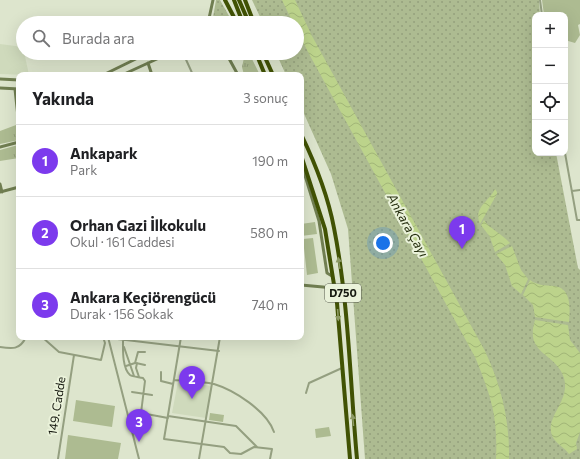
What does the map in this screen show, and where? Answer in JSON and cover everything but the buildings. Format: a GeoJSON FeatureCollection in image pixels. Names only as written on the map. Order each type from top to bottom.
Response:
{"type":"FeatureCollection","features":[{"type":"Feature","properties":{"kind":"highway"},"geometry":{"type":"LineString","coordinates":[[225,0],[233,16]]}},
{"type":"Feature","properties":{"kind":"highway"},"geometry":{"type":"LineString","coordinates":[[234,0],[240,16]]}},
{"type":"Feature","properties":{"kind":"highway"},"geometry":{"type":"LineString","coordinates":[[239,0],[246,16]]}},
{"type":"Feature","properties":{"kind":"highway"},"geometry":{"type":"LineString","coordinates":[[245,0],[251,16]]}},
{"type":"Feature","properties":{"kind":"highway"},"geometry":{"type":"LineString","coordinates":[[259,60],[264,72]]}},
{"type":"Feature","properties":{"kind":"highway"},"geometry":{"type":"LineString","coordinates":[[266,60],[272,72]]}},
{"type":"Feature","properties":{"kind":"highway","name":"D750"},"geometry":{"type":"LineString","coordinates":[[304,140],[313,159],[334,227],[342,276],[356,459]]}},
{"type":"Feature","properties":{"kind":"highway","name":"D750"},"geometry":{"type":"LineString","coordinates":[[304,165],[325,229],[334,288],[350,459]]}},
{"type":"Feature","properties":{"kind":"main road"},"geometry":{"type":"LineString","coordinates":[[210,16],[213,0]]}},
{"type":"Feature","properties":{"kind":"main road"},"geometry":{"type":"LineString","coordinates":[[109,72],[134,60]]}},
{"type":"Feature","properties":{"kind":"main road"},"geometry":{"type":"LineString","coordinates":[[128,72],[155,60]]}},
{"type":"Feature","properties":{"kind":"main road"},"geometry":{"type":"LineString","coordinates":[[230,60],[236,72]]}},
{"type":"Feature","properties":{"kind":"main road"},"geometry":{"type":"LineString","coordinates":[[148,63],[151,72]]}},
{"type":"Feature","properties":{"kind":"main road"},"geometry":{"type":"LineString","coordinates":[[0,79],[16,80]]}},
{"type":"Feature","properties":{"kind":"main road"},"geometry":{"type":"LineString","coordinates":[[0,88],[16,89]]}},
{"type":"Feature","properties":{"kind":"main road"},"geometry":{"type":"LineString","coordinates":[[0,147],[16,143]]}},
{"type":"Feature","properties":{"kind":"main road"},"geometry":{"type":"LineString","coordinates":[[0,184],[1,192],[16,188]]}},
{"type":"Feature","properties":{"kind":"main road"},"geometry":{"type":"LineString","coordinates":[[304,285],[334,288]]}},
{"type":"Feature","properties":{"kind":"street"},"geometry":{"type":"LineString","coordinates":[[540,0],[542,12]]}},
{"type":"Feature","properties":{"kind":"street"},"geometry":{"type":"LineString","coordinates":[[186,60],[192,72]]}},
{"type":"Feature","properties":{"kind":"street"},"geometry":{"type":"LineString","coordinates":[[566,156],[577,220],[580,220]]}},
{"type":"Feature","properties":{"kind":"street"},"geometry":{"type":"LineString","coordinates":[[572,191],[580,190]]}},
{"type":"Feature","properties":{"kind":"street"},"geometry":{"type":"LineString","coordinates":[[0,347],[12,349],[17,348],[24,340]]}},
{"type":"Feature","properties":{"kind":"street"},"geometry":{"type":"LineString","coordinates":[[45,340],[59,352],[101,360],[105,343],[104,340]]}},
{"type":"Feature","properties":{"kind":"street"},"geometry":{"type":"LineString","coordinates":[[109,340],[139,459]]}},
{"type":"Feature","properties":{"kind":"street"},"geometry":{"type":"LineString","coordinates":[[219,351],[123,340],[126,366],[129,374],[134,377],[139,377],[145,381],[141,413],[236,426],[258,447]]}},
{"type":"Feature","properties":{"kind":"street"},"geometry":{"type":"LineString","coordinates":[[180,340],[164,439],[224,447],[230,453],[241,454],[254,447],[272,449],[270,459]]}},
{"type":"Feature","properties":{"kind":"street"},"geometry":{"type":"LineString","coordinates":[[199,459],[220,340]]}},
{"type":"Feature","properties":{"kind":"street"},"geometry":{"type":"LineString","coordinates":[[123,346],[134,377]]}},
{"type":"Feature","properties":{"kind":"street"},"geometry":{"type":"LineString","coordinates":[[139,377],[136,368],[138,352],[145,352]]}},
{"type":"Feature","properties":{"kind":"street","name":"149. Cadde"},"geometry":{"type":"LineString","coordinates":[[58,459],[74,355]]}},
{"type":"Feature","properties":{"kind":"street"},"geometry":{"type":"LineString","coordinates":[[126,366],[136,363],[145,365]]}},
{"type":"Feature","properties":{"kind":"street"},"geometry":{"type":"LineString","coordinates":[[306,393],[309,383],[342,368]]}},
{"type":"Feature","properties":{"kind":"street"},"geometry":{"type":"LineString","coordinates":[[161,372],[161,382],[173,384]]}},
{"type":"Feature","properties":{"kind":"street"},"geometry":{"type":"LineString","coordinates":[[174,380],[213,384],[234,392],[257,409],[272,427],[274,432]]}},
{"type":"Feature","properties":{"kind":"street"},"geometry":{"type":"LineString","coordinates":[[132,392],[152,395]]}},
{"type":"Feature","properties":{"kind":"shaded area"},"geometry":{"type":"Polygon","coordinates":[[[0,44],[16,46],[16,60],[26,60],[28,72],[16,72],[16,75],[0,74],[0,44]]]}},
{"type":"Feature","properties":{"kind":"shaded area"},"geometry":{"type":"Polygon","coordinates":[[[178,382],[212,386],[206,418],[172,413],[178,382]]]}},
{"type":"Feature","properties":{"kind":"green space"},"geometry":{"type":"Polygon","coordinates":[[[216,0],[220,0],[229,16],[213,16],[216,0]]]}},
{"type":"Feature","properties":{"kind":"green space"},"geometry":{"type":"Polygon","coordinates":[[[252,0],[539,0],[540,12],[532,12],[532,156],[557,156],[578,268],[580,270],[580,459],[365,459],[348,229],[331,174],[304,114],[304,72],[285,72],[279,60],[304,60],[304,16],[260,16],[252,0]]]}},
{"type":"Feature","properties":{"kind":"green space"},"geometry":{"type":"Polygon","coordinates":[[[542,0],[580,0],[580,24],[578,25],[580,35],[575,43],[568,41],[568,12],[544,12],[542,0]]]}},
{"type":"Feature","properties":{"kind":"green space"},"geometry":{"type":"Polygon","coordinates":[[[244,60],[252,60],[258,72],[243,72],[242,67],[244,60]]]}},
{"type":"Feature","properties":{"kind":"green space"},"geometry":{"type":"Polygon","coordinates":[[[16,125],[16,141],[0,144],[0,131],[16,125]]]}},
{"type":"Feature","properties":{"kind":"green space"},"geometry":{"type":"Polygon","coordinates":[[[16,146],[16,158],[0,161],[0,150],[16,146]]]}},
{"type":"Feature","properties":{"kind":"green space"},"geometry":{"type":"Polygon","coordinates":[[[315,222],[317,234],[304,236],[304,224],[315,222]]]}},
{"type":"Feature","properties":{"kind":"green space"},"geometry":{"type":"Polygon","coordinates":[[[313,238],[318,273],[307,275],[304,239],[313,238]]]}},
{"type":"Feature","properties":{"kind":"green space"},"geometry":{"type":"Polygon","coordinates":[[[76,400],[115,406],[112,427],[73,421],[76,400]]]}},
{"type":"Feature","properties":{"kind":"green space"},"geometry":{"type":"Polygon","coordinates":[[[210,413],[224,415],[223,422],[209,420],[210,413]]]}},
{"type":"Feature","properties":{"kind":"green space"},"geometry":{"type":"Polygon","coordinates":[[[329,427],[331,436],[316,438],[315,429],[329,427]]]}},
{"type":"Feature","properties":{"kind":"green space"},"geometry":{"type":"Polygon","coordinates":[[[68,435],[121,443],[118,459],[65,459],[68,435]]]}},
{"type":"Feature","properties":{"kind":"water"},"geometry":{"type":"Polygon","coordinates":[[[282,0],[295,0],[303,16],[290,16],[282,0]]]}},
{"type":"Feature","properties":{"kind":"water","name":"Ankara Çayı"},"geometry":{"type":"Polygon","coordinates":[[[304,19],[485,351],[496,377],[506,417],[509,459],[496,459],[496,430],[492,406],[475,357],[304,44],[304,19]]]}},
{"type":"Feature","properties":{"kind":"water"},"geometry":{"type":"Polygon","coordinates":[[[495,189],[497,194],[480,224],[478,218],[480,209],[495,189]]]}},
{"type":"Feature","properties":{"kind":"water"},"geometry":{"type":"Polygon","coordinates":[[[484,220],[510,243],[495,252],[490,237],[481,225],[484,220]]]}},
{"type":"Feature","properties":{"kind":"water"},"geometry":{"type":"Polygon","coordinates":[[[512,246],[521,270],[528,279],[521,294],[512,286],[505,265],[496,254],[512,246]]]}},
{"type":"Feature","properties":{"kind":"water"},"geometry":{"type":"Polygon","coordinates":[[[530,280],[539,284],[554,286],[564,291],[569,300],[569,322],[535,317],[533,305],[523,295],[530,280]]]}},
{"type":"Feature","properties":{"kind":"water"},"geometry":{"type":"Polygon","coordinates":[[[535,320],[568,325],[570,340],[580,353],[580,432],[576,443],[577,449],[569,454],[554,439],[551,432],[553,418],[564,395],[564,378],[560,369],[555,363],[537,347],[534,340],[533,331],[535,320]]]}},
{"type":"Feature","properties":{"kind":"place","name":"Ankapark"},"geometry":{"type":"Point","coordinates":[462,249]}},
{"type":"Feature","properties":{"kind":"place","name":"Orhan Gazi İlkokulu"},"geometry":{"type":"Point","coordinates":[192,399]}},
{"type":"Feature","properties":{"kind":"place","name":"Ankara Keçiörengücü"},"geometry":{"type":"Point","coordinates":[139,442]}}]}
